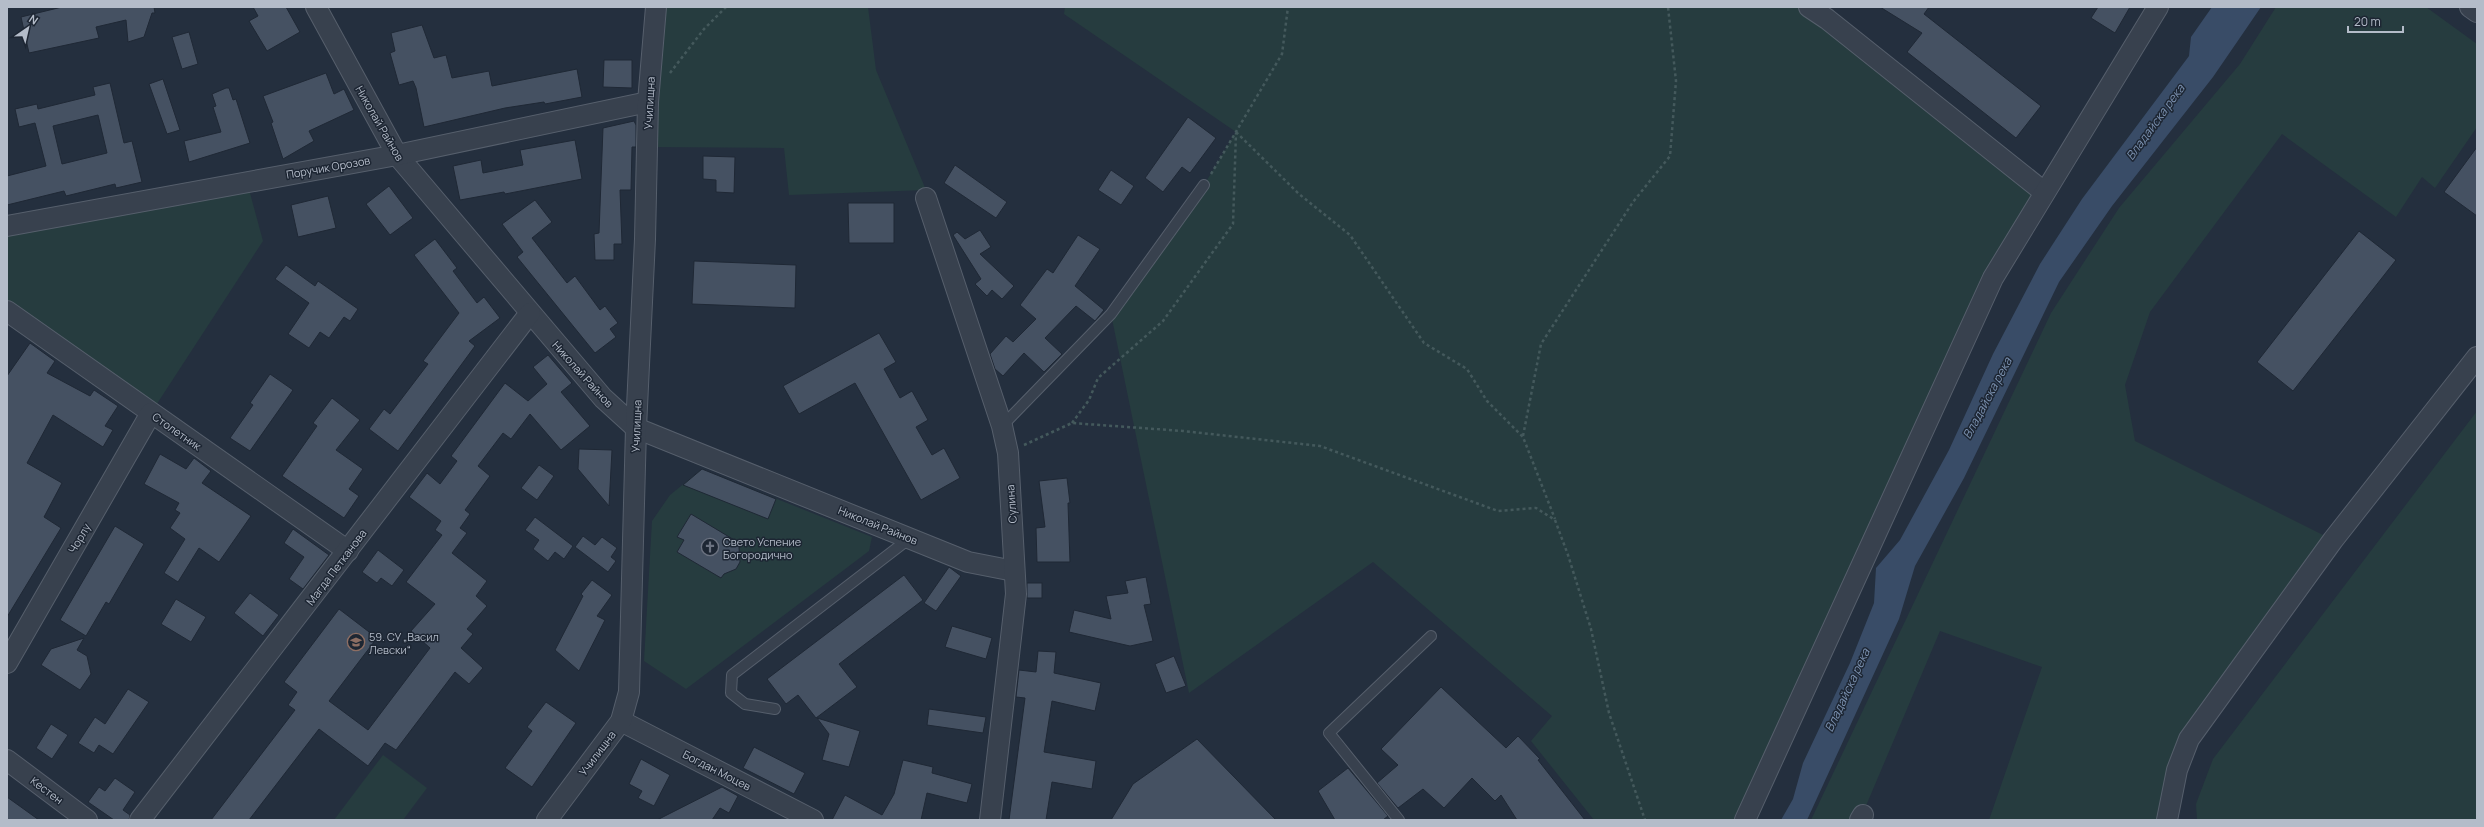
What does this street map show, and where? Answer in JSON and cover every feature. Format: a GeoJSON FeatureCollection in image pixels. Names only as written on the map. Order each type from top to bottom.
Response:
{"type":"FeatureCollection","features":[{"type":"Feature","properties":{"kind":"street","name":"Николай Райнов"},"geometry":{"type":"LineString","coordinates":[[316,7],[397,155],[603,398],[636,428],[968,562],[1014,571]]}},
{"type":"Feature","properties":{"kind":"street","name":"Училищна"},"geometry":{"type":"LineString","coordinates":[[546,820],[622,721],[629,692],[636,428],[645,239],[648,102],[656,7]]}},
{"type":"Feature","properties":{"kind":"street"},"geometry":{"type":"LineString","coordinates":[[1809,7],[2044,192]]}},
{"type":"Feature","properties":{"kind":"street"},"geometry":{"type":"LineString","coordinates":[[1745,820],[1993,278],[2158,7]]}},
{"type":"Feature","properties":{"kind":"street"},"geometry":{"type":"LineString","coordinates":[[2470,7],[2477,12]]}},
{"type":"Feature","properties":{"kind":"street","name":"Поручик Орозов"},"geometry":{"type":"LineString","coordinates":[[7,226],[397,155],[648,102]]}},
{"type":"Feature","properties":{"kind":"street","name":"Сулина"},"geometry":{"type":"LineString","coordinates":[[926,198],[1002,426],[1008,453],[1016,594],[990,820]]}},
{"type":"Feature","properties":{"kind":"street","name":"Столетник"},"geometry":{"type":"LineString","coordinates":[[7,311],[348,551]]}},
{"type":"Feature","properties":{"kind":"street","name":"Магда Петканова"},"geometry":{"type":"LineString","coordinates":[[140,820],[530,313]]}},
{"type":"Feature","properties":{"kind":"street"},"geometry":{"type":"LineString","coordinates":[[2167,820],[2177,770],[2189,739],[2333,540],[2477,357]]}},
{"type":"Feature","properties":{"kind":"street","name":"Чорлу"},"geometry":{"type":"LineString","coordinates":[[7,663],[151,413]]}},
{"type":"Feature","properties":{"kind":"street","name":"Богдан Моцев"},"geometry":{"type":"LineString","coordinates":[[622,721],[813,820]]}},
{"type":"Feature","properties":{"kind":"street","name":"Кестен"},"geometry":{"type":"LineString","coordinates":[[7,760],[87,820]]}},
{"type":"Feature","properties":{"kind":"lane"},"geometry":{"type":"LineString","coordinates":[[1002,426],[1111,314],[1204,185]]}},
{"type":"Feature","properties":{"kind":"lane"},"geometry":{"type":"LineString","coordinates":[[775,709],[745,704],[731,692],[732,676],[910,538]]}},
{"type":"Feature","properties":{"kind":"lane"},"geometry":{"type":"LineString","coordinates":[[1399,820],[1329,733],[1432,636]]}},
{"type":"Feature","properties":{"kind":"path"},"geometry":{"type":"LineString","coordinates":[[667,78],[704,29],[726,7]]}},
{"type":"Feature","properties":{"kind":"path"},"geometry":{"type":"LineString","coordinates":[[1204,185],[1282,54],[1288,7]]}},
{"type":"Feature","properties":{"kind":"path"},"geometry":{"type":"LineString","coordinates":[[1523,436],[1540,344],[1633,202],[1670,156],[1676,80],[1668,7]]}},
{"type":"Feature","properties":{"kind":"path"},"geometry":{"type":"LineString","coordinates":[[1008,453],[1072,423],[1089,400],[1098,378],[1163,321],[1233,224],[1236,132]]}},
{"type":"Feature","properties":{"kind":"path"},"geometry":{"type":"LineString","coordinates":[[1236,132],[1299,194],[1350,235],[1424,344],[1467,369],[1487,401],[1523,436],[1555,520],[1591,630],[1609,713],[1645,820]]}},
{"type":"Feature","properties":{"kind":"path"},"geometry":{"type":"LineString","coordinates":[[1072,423],[1183,431],[1320,446],[1498,511],[1536,508],[1555,520]]}},
{"type":"Feature","properties":{"kind":"green space"},"geometry":{"type":"Polygon","coordinates":[[[656,7],[868,7],[876,70],[926,190],[789,195],[784,148],[647,147],[656,7]]]}},
{"type":"Feature","properties":{"kind":"green space"},"geometry":{"type":"Polygon","coordinates":[[[1065,7],[1809,7],[2044,192],[1745,820],[1594,820],[1531,741],[1552,716],[1373,562],[1189,693],[1111,314],[1204,185],[1236,132],[1064,14],[1065,7]]]}},
{"type":"Feature","properties":{"kind":"green space"},"geometry":{"type":"Polygon","coordinates":[[[2276,7],[2426,7],[2477,44],[2477,127],[2435,188],[2422,177],[2396,217],[2282,134],[2150,312],[2125,385],[2135,441],[2333,540],[2189,739],[2167,820],[1989,820],[2042,667],[1940,631],[1860,820],[1811,820],[2051,313],[2119,208],[2240,64],[2276,7]]]}},
{"type":"Feature","properties":{"kind":"green space"},"geometry":{"type":"Polygon","coordinates":[[[247,182],[263,241],[151,413],[7,311],[7,226],[247,182]]]}},
{"type":"Feature","properties":{"kind":"green space"},"geometry":{"type":"Polygon","coordinates":[[[2477,411],[2477,820],[2197,820],[2196,804],[2213,759],[2477,411]]]}},
{"type":"Feature","properties":{"kind":"green space"},"geometry":{"type":"Polygon","coordinates":[[[702,469],[872,537],[869,551],[686,689],[644,661],[652,521],[670,495],[702,469]]]}},
{"type":"Feature","properties":{"kind":"green space"},"geometry":{"type":"Polygon","coordinates":[[[383,755],[427,788],[403,820],[334,820],[383,755]]]}},
{"type":"Feature","properties":{"kind":"water","name":"Владайска река"},"geometry":{"type":"Polygon","coordinates":[[[2212,7],[2261,7],[2213,77],[2112,206],[2059,282],[1964,478],[1915,566],[1899,619],[1807,820],[1781,820],[1793,799],[1803,763],[1850,663],[1874,603],[1876,568],[1900,540],[1949,450],[1993,354],[2040,264],[2082,199],[2189,56],[2191,37],[2212,7]]]}},
{"type":"Feature","properties":{"kind":"building"},"geometry":{"type":"Polygon","coordinates":[[[62,7],[154,7],[155,13],[152,13],[144,37],[128,42],[126,20],[96,27],[99,38],[29,53],[21,17],[62,7]]]}},
{"type":"Feature","properties":{"kind":"building"},"geometry":{"type":"Polygon","coordinates":[[[253,7],[286,7],[300,32],[267,51],[249,21],[258,16],[253,7]]]}},
{"type":"Feature","properties":{"kind":"building"},"geometry":{"type":"Polygon","coordinates":[[[1880,7],[1929,7],[1924,14],[2041,106],[2016,138],[1907,52],[1922,33],[1880,7]]]}},
{"type":"Feature","properties":{"kind":"building"},"geometry":{"type":"Polygon","coordinates":[[[2098,7],[2130,7],[2115,33],[2091,18],[2098,7]]]}},
{"type":"Feature","properties":{"kind":"building"},"geometry":{"type":"Polygon","coordinates":[[[422,25],[434,58],[446,55],[452,78],[489,71],[492,86],[577,69],[582,97],[545,104],[544,102],[505,108],[424,127],[416,88],[413,81],[399,85],[390,53],[395,51],[391,33],[422,25]]]}},
{"type":"Feature","properties":{"kind":"building"},"geometry":{"type":"Polygon","coordinates":[[[189,32],[198,64],[182,69],[172,37],[189,32]]]}},
{"type":"Feature","properties":{"kind":"building"},"geometry":{"type":"Polygon","coordinates":[[[604,60],[632,60],[632,88],[603,87],[604,60]]]}},
{"type":"Feature","properties":{"kind":"building"},"geometry":{"type":"Polygon","coordinates":[[[326,73],[334,94],[344,89],[354,110],[309,131],[314,141],[283,159],[271,123],[273,122],[263,96],[326,73]]]}},
{"type":"Feature","properties":{"kind":"building"},"geometry":{"type":"Polygon","coordinates":[[[163,79],[180,130],[167,134],[149,84],[163,79]]]}},
{"type":"Feature","properties":{"kind":"building"},"geometry":{"type":"Polygon","coordinates":[[[110,83],[124,143],[132,141],[142,182],[116,188],[115,184],[66,196],[64,191],[7,205],[7,176],[46,166],[35,123],[19,127],[15,109],[37,104],[38,109],[95,95],[93,87],[110,83]],[[98,115],[53,126],[62,164],[107,153],[98,115]]]}},
{"type":"Feature","properties":{"kind":"building"},"geometry":{"type":"Polygon","coordinates":[[[229,88],[233,100],[236,99],[250,143],[189,162],[184,141],[221,132],[213,107],[216,106],[212,94],[229,88]]]}},
{"type":"Feature","properties":{"kind":"building"},"geometry":{"type":"Polygon","coordinates":[[[1188,117],[1216,138],[1190,173],[1182,167],[1163,192],[1145,178],[1188,117]]]}},
{"type":"Feature","properties":{"kind":"building"},"geometry":{"type":"Polygon","coordinates":[[[634,121],[636,125],[636,147],[632,147],[631,190],[620,190],[622,244],[614,244],[614,260],[595,260],[594,234],[599,233],[603,128],[634,121]]]}},
{"type":"Feature","properties":{"kind":"building"},"geometry":{"type":"Polygon","coordinates":[[[575,140],[582,179],[505,194],[504,192],[460,200],[453,166],[481,160],[483,173],[523,165],[520,150],[575,140]]]}},
{"type":"Feature","properties":{"kind":"building"},"geometry":{"type":"Polygon","coordinates":[[[2477,147],[2477,216],[2444,192],[2477,147]]]}},
{"type":"Feature","properties":{"kind":"building"},"geometry":{"type":"Polygon","coordinates":[[[703,156],[735,157],[734,193],[716,192],[716,180],[703,179],[703,156]]]}},
{"type":"Feature","properties":{"kind":"building"},"geometry":{"type":"Polygon","coordinates":[[[955,165],[1007,202],[996,218],[944,183],[955,165]]]}},
{"type":"Feature","properties":{"kind":"building"},"geometry":{"type":"Polygon","coordinates":[[[1111,170],[1134,186],[1121,205],[1098,190],[1111,170]]]}},
{"type":"Feature","properties":{"kind":"building"},"geometry":{"type":"Polygon","coordinates":[[[389,186],[413,218],[390,235],[366,204],[389,186]]]}},
{"type":"Feature","properties":{"kind":"building"},"geometry":{"type":"Polygon","coordinates":[[[328,196],[336,228],[298,237],[291,205],[328,196]]]}},
{"type":"Feature","properties":{"kind":"building"},"geometry":{"type":"Polygon","coordinates":[[[535,200],[552,222],[532,238],[567,283],[575,276],[600,310],[605,306],[618,323],[610,329],[616,337],[595,353],[517,257],[523,252],[502,224],[535,200]]]}},
{"type":"Feature","properties":{"kind":"building"},"geometry":{"type":"Polygon","coordinates":[[[848,203],[894,203],[894,243],[849,243],[848,203]]]}},
{"type":"Feature","properties":{"kind":"building"},"geometry":{"type":"Polygon","coordinates":[[[980,230],[991,247],[980,254],[1014,286],[1002,299],[992,290],[987,296],[975,284],[981,279],[953,235],[957,232],[965,239],[980,230]]]}},
{"type":"Feature","properties":{"kind":"building"},"geometry":{"type":"Polygon","coordinates":[[[2359,231],[2396,260],[2293,391],[2257,362],[2359,231]]]}},
{"type":"Feature","properties":{"kind":"building"},"geometry":{"type":"Polygon","coordinates":[[[1078,235],[1100,249],[1075,286],[1104,310],[1095,321],[1076,306],[1045,338],[1062,354],[1044,372],[1024,353],[1003,376],[995,369],[990,354],[1006,336],[1013,342],[1036,319],[1020,305],[1047,269],[1053,273],[1078,235]]]}},
{"type":"Feature","properties":{"kind":"building"},"geometry":{"type":"Polygon","coordinates":[[[435,239],[457,268],[453,271],[477,303],[484,297],[500,318],[469,341],[475,346],[398,451],[369,429],[384,409],[390,414],[428,364],[423,361],[459,313],[414,255],[435,239]]]}},
{"type":"Feature","properties":{"kind":"building"},"geometry":{"type":"Polygon","coordinates":[[[694,261],[796,265],[795,308],[692,304],[694,261]]]}},
{"type":"Feature","properties":{"kind":"building"},"geometry":{"type":"Polygon","coordinates":[[[286,265],[315,286],[318,281],[358,309],[350,321],[344,317],[329,338],[320,332],[309,348],[288,334],[309,303],[275,279],[286,265]]]}},
{"type":"Feature","properties":{"kind":"building"},"geometry":{"type":"Polygon","coordinates":[[[879,333],[896,362],[884,369],[900,398],[912,391],[928,420],[916,427],[932,455],[944,448],[960,478],[921,500],[855,383],[799,414],[783,386],[879,333]]]}},
{"type":"Feature","properties":{"kind":"building"},"geometry":{"type":"Polygon","coordinates":[[[30,343],[55,361],[47,373],[90,396],[94,390],[118,406],[105,426],[113,430],[103,447],[53,415],[27,463],[62,483],[44,517],[61,528],[7,617],[7,376],[30,343]]]}},
{"type":"Feature","properties":{"kind":"building"},"geometry":{"type":"Polygon","coordinates":[[[548,355],[572,383],[561,392],[590,426],[561,450],[530,414],[511,439],[503,433],[478,466],[490,476],[465,510],[470,514],[460,528],[467,533],[452,553],[487,581],[476,596],[487,606],[467,629],[473,634],[461,648],[483,668],[469,684],[455,672],[396,750],[385,743],[368,766],[319,729],[249,820],[211,820],[295,710],[288,705],[297,692],[284,682],[339,609],[377,638],[329,701],[368,730],[430,648],[411,631],[435,604],[406,582],[442,535],[435,530],[441,521],[409,497],[427,473],[440,484],[457,461],[451,456],[505,383],[528,401],[547,384],[533,367],[548,355]]]}},
{"type":"Feature","properties":{"kind":"building"},"geometry":{"type":"Polygon","coordinates":[[[270,374],[293,390],[250,451],[230,438],[253,405],[250,403],[270,374]]]}},
{"type":"Feature","properties":{"kind":"building"},"geometry":{"type":"Polygon","coordinates":[[[332,398],[360,420],[336,450],[363,469],[349,489],[359,496],[344,518],[282,476],[317,426],[313,423],[332,398]]]}},
{"type":"Feature","properties":{"kind":"building"},"geometry":{"type":"Polygon","coordinates":[[[579,449],[612,450],[609,506],[578,469],[579,449]]]}},
{"type":"Feature","properties":{"kind":"building"},"geometry":{"type":"Polygon","coordinates":[[[160,454],[186,469],[194,458],[211,471],[202,483],[251,516],[219,562],[199,548],[178,582],[164,573],[185,539],[170,528],[180,513],[175,510],[179,503],[144,484],[160,454]]]}},
{"type":"Feature","properties":{"kind":"building"},"geometry":{"type":"Polygon","coordinates":[[[539,465],[554,476],[537,500],[521,488],[539,465]]]}},
{"type":"Feature","properties":{"kind":"building"},"geometry":{"type":"Polygon","coordinates":[[[702,469],[776,499],[768,519],[683,485],[702,469]]]}},
{"type":"Feature","properties":{"kind":"building"},"geometry":{"type":"Polygon","coordinates":[[[1067,478],[1070,503],[1068,503],[1070,562],[1037,562],[1036,528],[1045,527],[1039,481],[1067,478]]]}},
{"type":"Feature","properties":{"kind":"building","name":"Свето Успение Богородично"},"geometry":{"type":"Polygon","coordinates":[[[691,514],[741,544],[739,548],[740,562],[736,569],[724,574],[721,578],[677,552],[684,540],[677,537],[691,514]]]}},
{"type":"Feature","properties":{"kind":"building"},"geometry":{"type":"Polygon","coordinates":[[[535,517],[573,546],[564,559],[555,552],[548,561],[533,549],[539,540],[525,530],[535,517]]]}},
{"type":"Feature","properties":{"kind":"building"},"geometry":{"type":"Polygon","coordinates":[[[115,526],[144,544],[109,604],[106,602],[86,636],[60,620],[115,526]]]}},
{"type":"Feature","properties":{"kind":"building"},"geometry":{"type":"Polygon","coordinates":[[[293,529],[329,555],[303,589],[289,579],[304,557],[284,543],[293,529]]]}},
{"type":"Feature","properties":{"kind":"building"},"geometry":{"type":"Polygon","coordinates":[[[583,536],[595,545],[602,537],[617,548],[611,557],[616,561],[608,572],[575,547],[583,536]]]}},
{"type":"Feature","properties":{"kind":"building"},"geometry":{"type":"Polygon","coordinates":[[[378,550],[404,570],[392,586],[381,578],[377,583],[362,572],[378,550]]]}},
{"type":"Feature","properties":{"kind":"building"},"geometry":{"type":"Polygon","coordinates":[[[949,567],[961,576],[936,611],[924,603],[949,567]]]}},
{"type":"Feature","properties":{"kind":"building"},"geometry":{"type":"Polygon","coordinates":[[[904,575],[923,600],[839,664],[857,687],[816,718],[798,695],[786,704],[767,679],[904,575]]]}},
{"type":"Feature","properties":{"kind":"building"},"geometry":{"type":"Polygon","coordinates":[[[1146,577],[1151,604],[1144,605],[1153,641],[1130,646],[1069,632],[1074,610],[1111,619],[1106,596],[1128,593],[1125,581],[1146,577]]]}},
{"type":"Feature","properties":{"kind":"building"},"geometry":{"type":"Polygon","coordinates":[[[592,580],[612,595],[597,616],[605,620],[579,671],[555,650],[583,596],[581,594],[592,580]]]}},
{"type":"Feature","properties":{"kind":"building"},"geometry":{"type":"Polygon","coordinates":[[[1027,583],[1042,583],[1042,598],[1027,598],[1027,583]]]}},
{"type":"Feature","properties":{"kind":"building"},"geometry":{"type":"Polygon","coordinates":[[[250,593],[279,615],[263,636],[234,613],[250,593]]]}},
{"type":"Feature","properties":{"kind":"building"},"geometry":{"type":"Polygon","coordinates":[[[176,599],[206,617],[191,642],[161,624],[176,599]]]}},
{"type":"Feature","properties":{"kind":"building"},"geometry":{"type":"Polygon","coordinates":[[[952,626],[992,638],[986,659],[945,647],[952,626]]]}},
{"type":"Feature","properties":{"kind":"building"},"geometry":{"type":"Polygon","coordinates":[[[84,638],[77,650],[87,656],[91,674],[80,690],[41,665],[51,649],[84,638]]]}},
{"type":"Feature","properties":{"kind":"building"},"geometry":{"type":"Polygon","coordinates":[[[1038,651],[1056,652],[1054,673],[1101,683],[1095,711],[1052,701],[1044,752],[1096,761],[1092,789],[1052,782],[1046,820],[1009,820],[1025,698],[1016,697],[1019,670],[1036,672],[1038,651]]]}},
{"type":"Feature","properties":{"kind":"building"},"geometry":{"type":"Polygon","coordinates":[[[1174,656],[1186,686],[1166,693],[1155,664],[1174,656]]]}},
{"type":"Feature","properties":{"kind":"building"},"geometry":{"type":"Polygon","coordinates":[[[1441,687],[1506,748],[1518,736],[1540,759],[1538,760],[1585,820],[1517,820],[1501,795],[1495,801],[1472,778],[1444,808],[1423,789],[1398,808],[1377,783],[1398,765],[1381,749],[1441,687]]]}},
{"type":"Feature","properties":{"kind":"building"},"geometry":{"type":"Polygon","coordinates":[[[128,689],[149,702],[113,754],[99,745],[94,753],[78,743],[95,717],[105,724],[128,689]]]}},
{"type":"Feature","properties":{"kind":"building"},"geometry":{"type":"Polygon","coordinates":[[[546,702],[576,723],[532,787],[505,768],[532,731],[527,727],[546,702]]]}},
{"type":"Feature","properties":{"kind":"building"},"geometry":{"type":"Polygon","coordinates":[[[929,709],[986,717],[983,733],[927,725],[929,709]]]}},
{"type":"Feature","properties":{"kind":"building"},"geometry":{"type":"Polygon","coordinates":[[[817,718],[860,731],[849,767],[822,760],[829,734],[817,718]]]}},
{"type":"Feature","properties":{"kind":"building"},"geometry":{"type":"Polygon","coordinates":[[[51,724],[68,735],[52,759],[36,748],[51,724]]]}},
{"type":"Feature","properties":{"kind":"building"},"geometry":{"type":"Polygon","coordinates":[[[1197,739],[1276,820],[1111,820],[1133,784],[1197,739]]]}},
{"type":"Feature","properties":{"kind":"building"},"geometry":{"type":"Polygon","coordinates":[[[754,747],[805,773],[794,794],[743,768],[754,747]]]}},
{"type":"Feature","properties":{"kind":"building"},"geometry":{"type":"Polygon","coordinates":[[[641,759],[670,775],[654,806],[638,798],[642,791],[629,784],[641,759]]]}},
{"type":"Feature","properties":{"kind":"building"},"geometry":{"type":"Polygon","coordinates":[[[903,760],[933,767],[932,773],[972,784],[967,803],[927,793],[921,820],[832,820],[845,795],[882,815],[894,794],[903,760]]]}},
{"type":"Feature","properties":{"kind":"building"},"geometry":{"type":"Polygon","coordinates":[[[1348,768],[1388,816],[1383,820],[1335,820],[1318,791],[1348,768]]]}},
{"type":"Feature","properties":{"kind":"building"},"geometry":{"type":"Polygon","coordinates":[[[115,778],[135,792],[123,810],[130,815],[129,820],[114,820],[88,802],[99,787],[105,791],[115,778]]]}},
{"type":"Feature","properties":{"kind":"building"},"geometry":{"type":"Polygon","coordinates":[[[722,787],[738,796],[729,813],[720,808],[712,820],[657,820],[722,787]]]}},
{"type":"Feature","properties":{"kind":"building"},"geometry":{"type":"Polygon","coordinates":[[[7,797],[39,820],[7,820],[7,797]]]}},
{"type":"Feature","properties":{"kind":"place","name":"Свето Успение Богородично"},"geometry":{"type":"Point","coordinates":[710,547]}},
{"type":"Feature","properties":{"kind":"place","name":"59. СУ „Васил Левски“"},"geometry":{"type":"Point","coordinates":[356,642]}}]}
